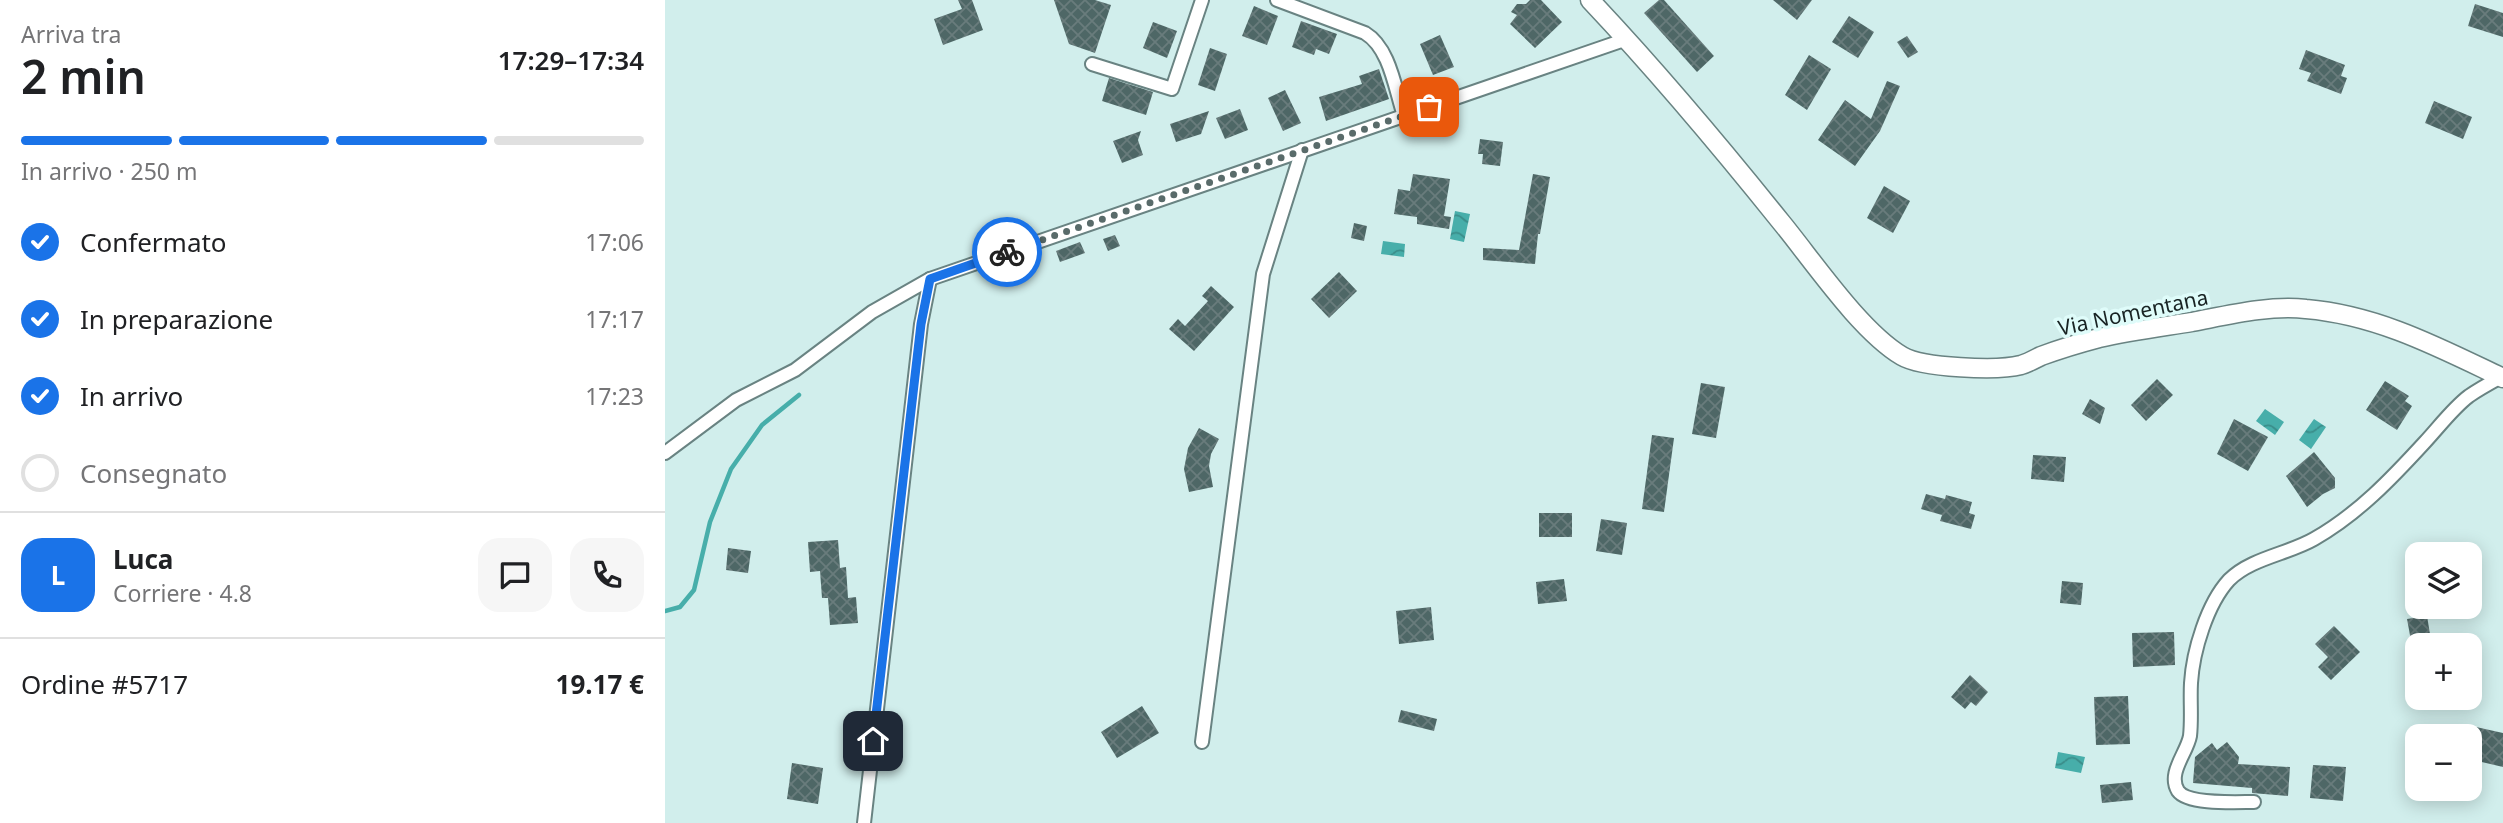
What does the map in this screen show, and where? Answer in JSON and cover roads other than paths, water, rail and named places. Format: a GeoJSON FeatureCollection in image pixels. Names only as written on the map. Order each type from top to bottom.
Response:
{"type":"FeatureCollection","features":[{"type":"Feature","properties":{"kind":"main road","name":"Via Nomentana"},"geometry":{"type":"LineString","coordinates":[[1590,0],[1627,39],[1753,187],[1857,316],[1909,360],[1940,366],[2013,366],[2127,332],[2276,309],[2307,309],[2385,326],[2437,345],[2502,377]]}},
{"type":"Feature","properties":{"kind":"street"},"geometry":{"type":"LineString","coordinates":[[1092,64],[1173,89],[1202,0]]}},
{"type":"Feature","properties":{"kind":"street"},"geometry":{"type":"LineString","coordinates":[[1277,0],[1365,33],[1374,39],[1384,54],[1404,116]]}},
{"type":"Feature","properties":{"kind":"street"},"geometry":{"type":"LineString","coordinates":[[665,453],[736,400],[795,370],[871,312],[930,279],[1627,39]]}},
{"type":"Feature","properties":{"kind":"street"},"geometry":{"type":"LineString","coordinates":[[1202,742],[1263,274],[1302,150]]}},
{"type":"Feature","properties":{"kind":"street"},"geometry":{"type":"LineString","coordinates":[[864,823],[921,324],[930,279]]}},
{"type":"Feature","properties":{"kind":"street"},"geometry":{"type":"LineString","coordinates":[[2254,802],[2194,800],[2182,795],[2176,786],[2177,768],[2189,738],[2195,656],[2217,598],[2230,579],[2242,570],[2313,540],[2347,517],[2390,480],[2462,402],[2502,377]]}},
{"type":"Feature","properties":{"kind":"water"},"geometry":{"type":"Polygon","coordinates":[[[1455,211],[1470,214],[1464,242],[1450,239],[1455,211]]]}},
{"type":"Feature","properties":{"kind":"water"},"geometry":{"type":"Polygon","coordinates":[[[1383,241],[1405,244],[1404,257],[1381,254],[1383,241]]]}},
{"type":"Feature","properties":{"kind":"water"},"geometry":{"type":"Polygon","coordinates":[[[2265,409],[2284,422],[2275,435],[2256,421],[2265,409]]]}},
{"type":"Feature","properties":{"kind":"water"},"geometry":{"type":"Polygon","coordinates":[[[2314,419],[2326,427],[2311,449],[2299,440],[2314,419]]]}},
{"type":"Feature","properties":{"kind":"water"},"geometry":{"type":"Polygon","coordinates":[[[2058,752],[2085,757],[2081,773],[2055,768],[2058,752]]]}},
{"type":"Feature","properties":{"kind":"waterway"},"geometry":{"type":"LineString","coordinates":[[665,611],[680,607],[694,590],[710,522],[731,469],[762,425],[799,395]]}}]}
